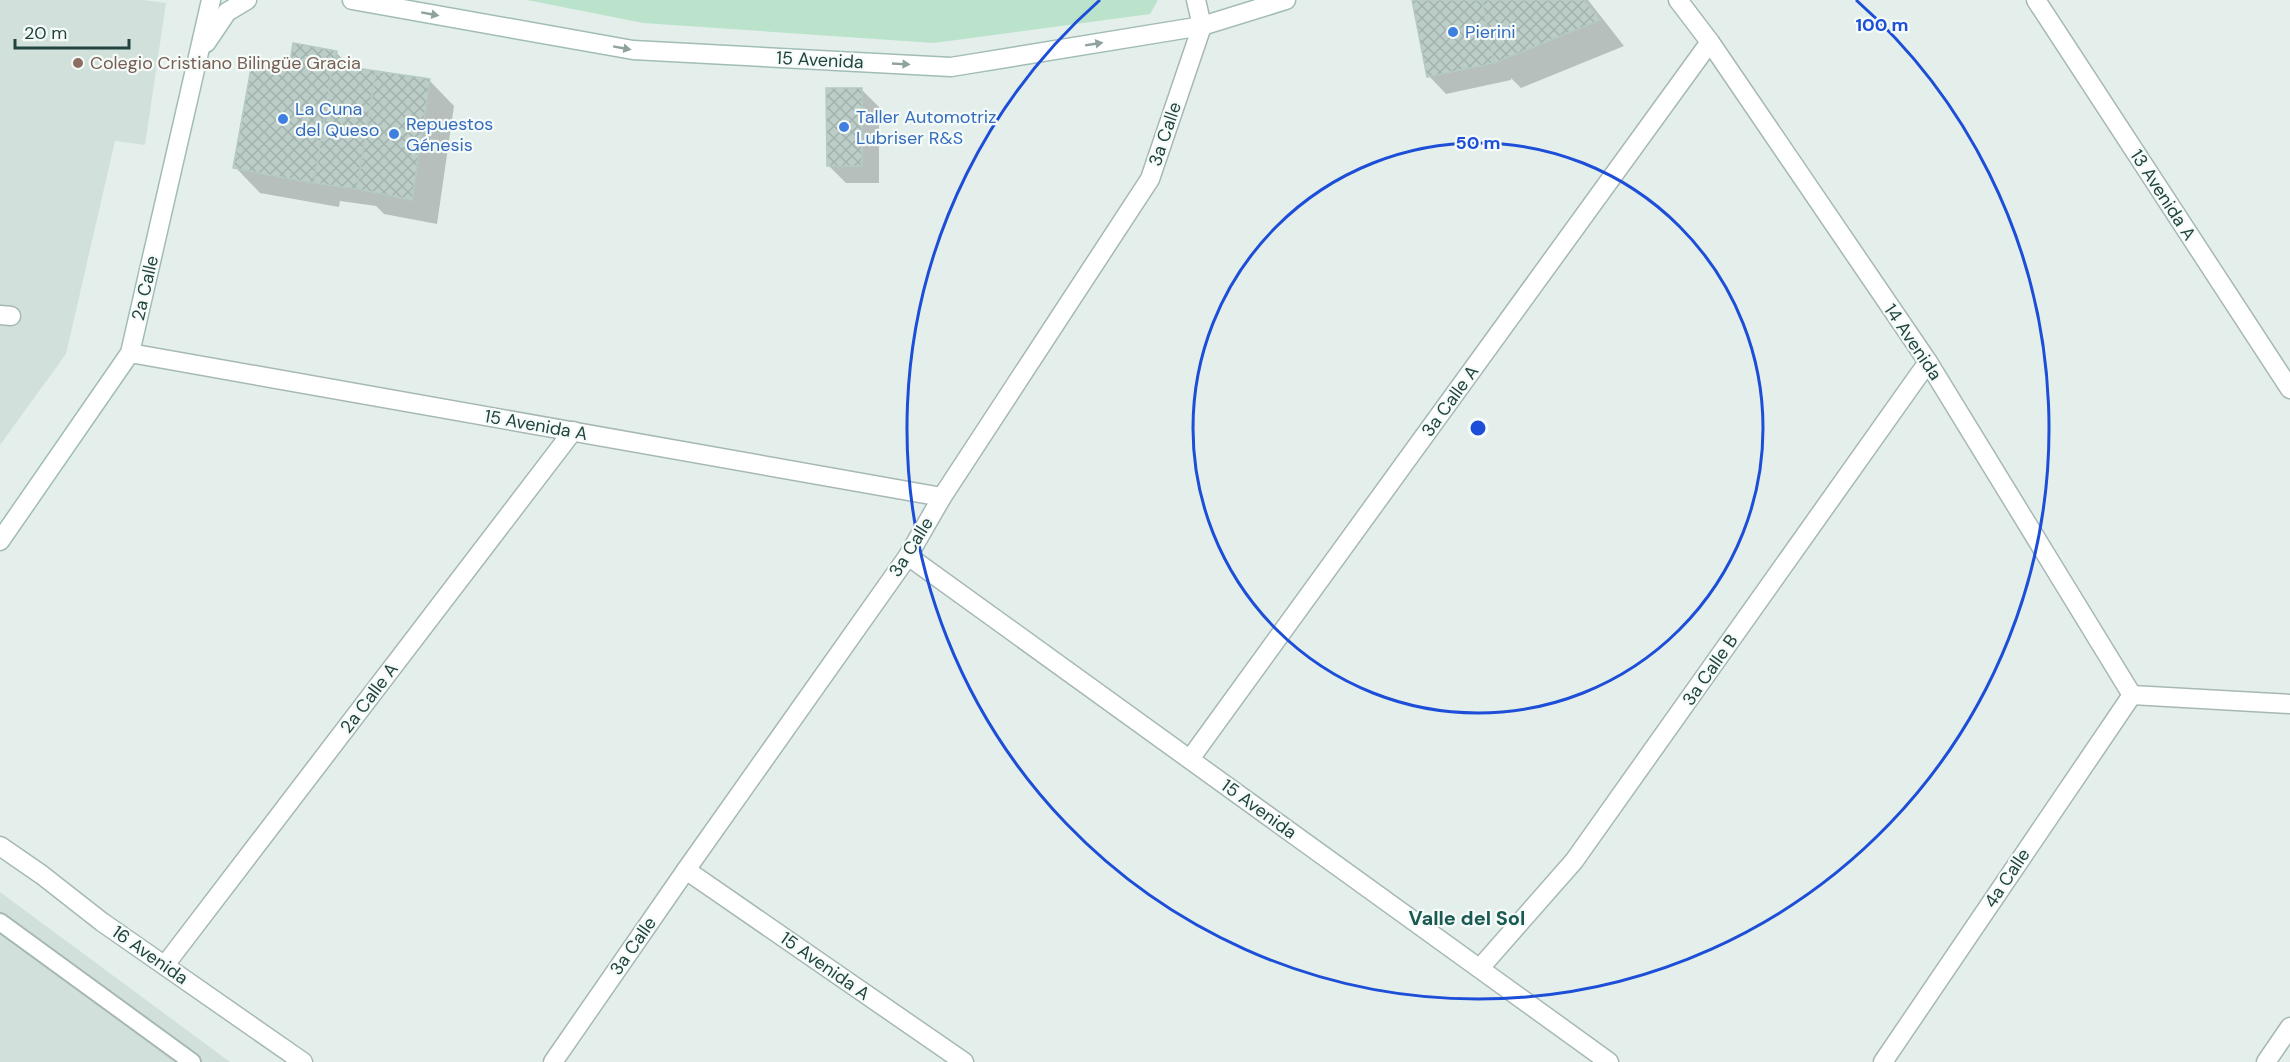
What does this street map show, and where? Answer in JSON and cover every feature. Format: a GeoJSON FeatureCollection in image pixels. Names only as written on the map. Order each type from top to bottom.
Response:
{"type":"FeatureCollection","features":[{"type":"Feature","properties":{"kind":"street","name":"2a Calle"},"geometry":{"type":"LineString","coordinates":[[0,541],[130,353],[211,0]]}},
{"type":"Feature","properties":{"kind":"street"},"geometry":{"type":"LineString","coordinates":[[198,58],[221,19],[233,7],[247,0]]}},
{"type":"Feature","properties":{"kind":"street","name":"15 Avenida"},"geometry":{"type":"LineString","coordinates":[[352,0],[633,50],[951,67],[1202,26],[1286,0]]}},
{"type":"Feature","properties":{"kind":"street"},"geometry":{"type":"LineString","coordinates":[[1196,0],[1202,26]]}},
{"type":"Feature","properties":{"kind":"street","name":"14 Avenida"},"geometry":{"type":"LineString","coordinates":[[1678,0],[1710,42],[1928,362],[2132,695]]}},
{"type":"Feature","properties":{"kind":"street","name":"13 Avenida A"},"geometry":{"type":"LineString","coordinates":[[2036,0],[2290,389]]}},
{"type":"Feature","properties":{"kind":"street","name":"3a Calle"},"geometry":{"type":"LineString","coordinates":[[553,1062],[908,556],[942,497],[1150,179],[1202,26]]}},
{"type":"Feature","properties":{"kind":"street","name":"3a Calle A"},"geometry":{"type":"LineString","coordinates":[[1190,759],[1710,42]]}},
{"type":"Feature","properties":{"kind":"street","name":"15 Avenida A"},"geometry":{"type":"LineString","coordinates":[[130,353],[942,497]]}},
{"type":"Feature","properties":{"kind":"street","name":"3a Calle B"},"geometry":{"type":"LineString","coordinates":[[1480,968],[1574,861],[1928,362]]}},
{"type":"Feature","properties":{"kind":"street","name":"2a Calle A"},"geometry":{"type":"LineString","coordinates":[[165,965],[573,431]]}},
{"type":"Feature","properties":{"kind":"street","name":"15 Avenida"},"geometry":{"type":"LineString","coordinates":[[908,556],[1610,1062]]}},
{"type":"Feature","properties":{"kind":"street"},"geometry":{"type":"LineString","coordinates":[[2132,695],[2290,704]]}},
{"type":"Feature","properties":{"kind":"street","name":"4a Calle"},"geometry":{"type":"LineString","coordinates":[[1882,1062],[2132,695]]}},
{"type":"Feature","properties":{"kind":"street","name":"16 Avenida"},"geometry":{"type":"LineString","coordinates":[[0,846],[303,1062]]}},
{"type":"Feature","properties":{"kind":"street","name":"15 Avenida A"},"geometry":{"type":"LineString","coordinates":[[686,870],[964,1062]]}},
{"type":"Feature","properties":{"kind":"street"},"geometry":{"type":"LineString","coordinates":[[2266,1062],[2290,1027]]}},
{"type":"Feature","properties":{"kind":"lane"},"geometry":{"type":"LineString","coordinates":[[0,922],[192,1062]]}},
{"type":"Feature","properties":{"kind":"shaded area"},"geometry":{"type":"Polygon","coordinates":[[[0,0],[144,0],[166,3],[145,145],[115,141],[66,354],[0,445],[0,0]]]}},
{"type":"Feature","properties":{"kind":"shaded area"},"geometry":{"type":"Polygon","coordinates":[[[0,892],[230,1062],[0,1062],[0,892]]]}},
{"type":"Feature","properties":{"kind":"green space"},"geometry":{"type":"Polygon","coordinates":[[[527,0],[1158,0],[1150,14],[934,43],[643,23],[527,0]]]}},
{"type":"Feature","properties":{"kind":"building","name":"Pierini"},"geometry":{"type":"Polygon","coordinates":[[[1412,0],[1482,0],[1494,63],[1427,77],[1412,0]]]}},
{"type":"Feature","properties":{"kind":"building"},"geometry":{"type":"Polygon","coordinates":[[[1482,0],[1584,0],[1600,20],[1494,63],[1482,0]]]}},
{"type":"Feature","properties":{"kind":"building","name":"La Cuna del Queso"},"geometry":{"type":"Polygon","coordinates":[[[293,43],[337,51],[314,183],[233,168],[252,63],[289,70],[293,43]]]}},
{"type":"Feature","properties":{"kind":"building"},"geometry":{"type":"Polygon","coordinates":[[[333,64],[376,71],[357,189],[314,183],[333,64]]]}},
{"type":"Feature","properties":{"kind":"building","name":"Repuestos Génesis"},"geometry":{"type":"Polygon","coordinates":[[[376,71],[430,79],[412,200],[357,189],[376,71]]]}},
{"type":"Feature","properties":{"kind":"building","name":"Taller Automotriz Lubriser R&S"},"geometry":{"type":"Polygon","coordinates":[[[826,88],[862,88],[862,166],[827,166],[826,88]]]}},
{"type":"Feature","properties":{"kind":"place","name":"Pierini"},"geometry":{"type":"Point","coordinates":[1453,32]}},
{"type":"Feature","properties":{"kind":"place","name":"Colegio Cristiano Bilingüe Gracia"},"geometry":{"type":"Point","coordinates":[78,63]}},
{"type":"Feature","properties":{"kind":"place","name":"La Cuna del Queso"},"geometry":{"type":"Point","coordinates":[283,119]}},
{"type":"Feature","properties":{"kind":"place","name":"Taller Automotriz Lubriser R&S"},"geometry":{"type":"Point","coordinates":[844,127]}},
{"type":"Feature","properties":{"kind":"place","name":"Repuestos Génesis"},"geometry":{"type":"Point","coordinates":[394,134]}},
{"type":"Feature","properties":{"kind":"district","name":"Valle del Sol"},"geometry":{"type":"Point","coordinates":[1467,918]}}]}
